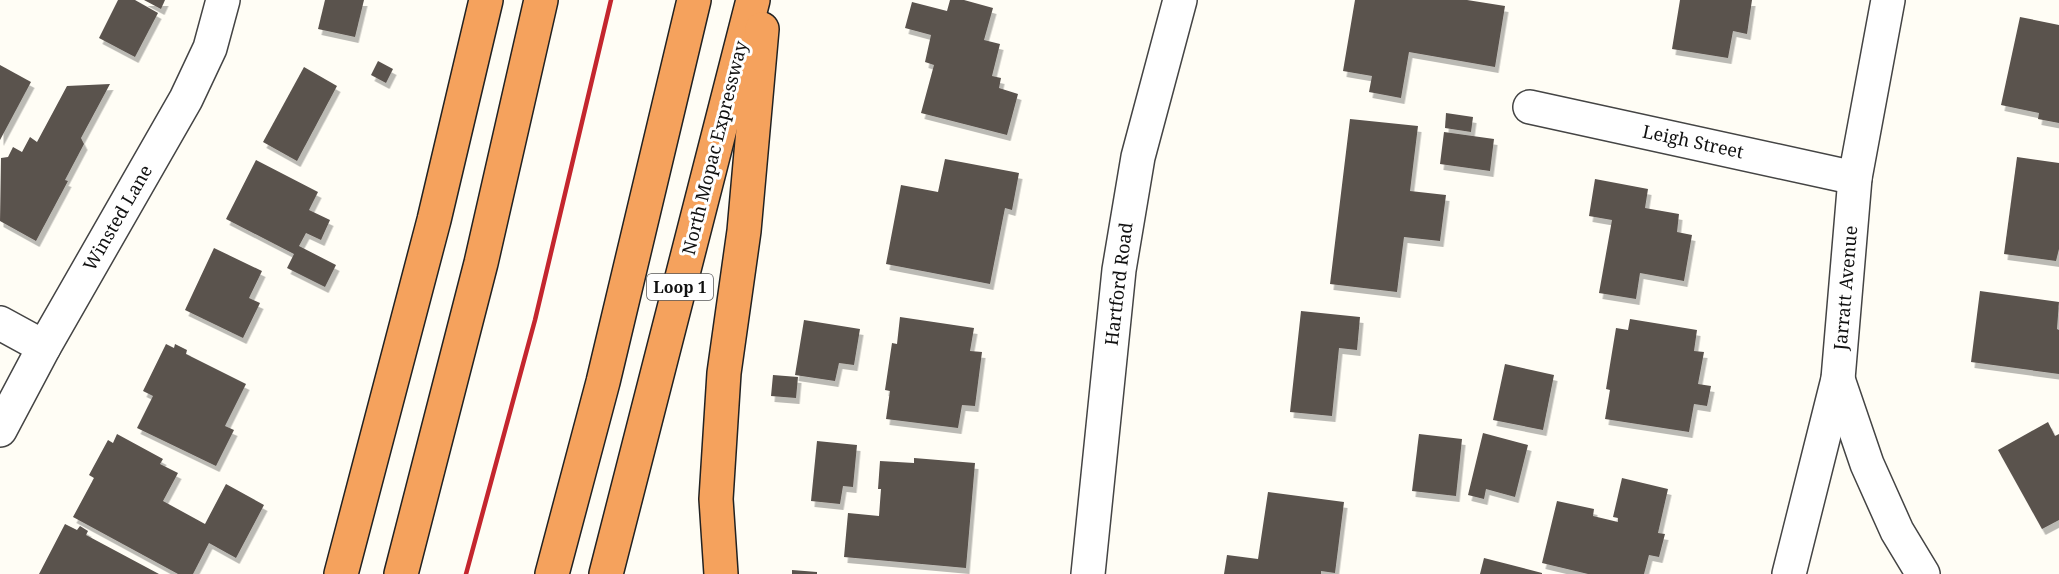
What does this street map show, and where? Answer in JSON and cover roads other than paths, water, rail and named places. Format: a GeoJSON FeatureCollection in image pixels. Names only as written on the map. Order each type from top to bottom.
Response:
{"type":"FeatureCollection","features":[{"type":"Feature","properties":{"kind":"highway"},"geometry":{"type":"LineString","coordinates":[[340,574],[367,480],[434,220],[486,0]]}},
{"type":"Feature","properties":{"kind":"highway"},"geometry":{"type":"LineString","coordinates":[[401,574],[481,263],[541,0]]}},
{"type":"Feature","properties":{"kind":"highway"},"geometry":{"type":"LineString","coordinates":[[552,574],[603,382],[694,0]]}},
{"type":"Feature","properties":{"kind":"highway","name":"North Mopac Expressway"},"geometry":{"type":"LineString","coordinates":[[606,574],[753,0]]}},
{"type":"Feature","properties":{"kind":"highway"},"geometry":{"type":"LineString","coordinates":[[721,574],[716,499],[724,373],[744,231],[764,0]]}},
{"type":"Feature","properties":{"kind":"street","name":"Winsted Lane"},"geometry":{"type":"LineString","coordinates":[[0,430],[44,347],[186,99],[210,48],[224,0]]}},
{"type":"Feature","properties":{"kind":"street","name":"Hartford Road"},"geometry":{"type":"LineString","coordinates":[[1088,574],[1119,270],[1138,157],[1180,0]]}},
{"type":"Feature","properties":{"kind":"street","name":"Jarratt Avenue"},"geometry":{"type":"LineString","coordinates":[[1789,574],[1838,378],[1856,178],[1888,0]]}},
{"type":"Feature","properties":{"kind":"street","name":"Leigh Street"},"geometry":{"type":"LineString","coordinates":[[1530,107],[1856,178]]}},
{"type":"Feature","properties":{"kind":"street"},"geometry":{"type":"LineString","coordinates":[[0,323],[44,347]]}},
{"type":"Feature","properties":{"kind":"street"},"geometry":{"type":"LineString","coordinates":[[1838,378],[1872,474],[1897,531],[1923,574]]}},
{"type":"Feature","properties":{"kind":"railway"},"geometry":{"type":"LineString","coordinates":[[466,574],[535,320],[611,0]]}}]}
